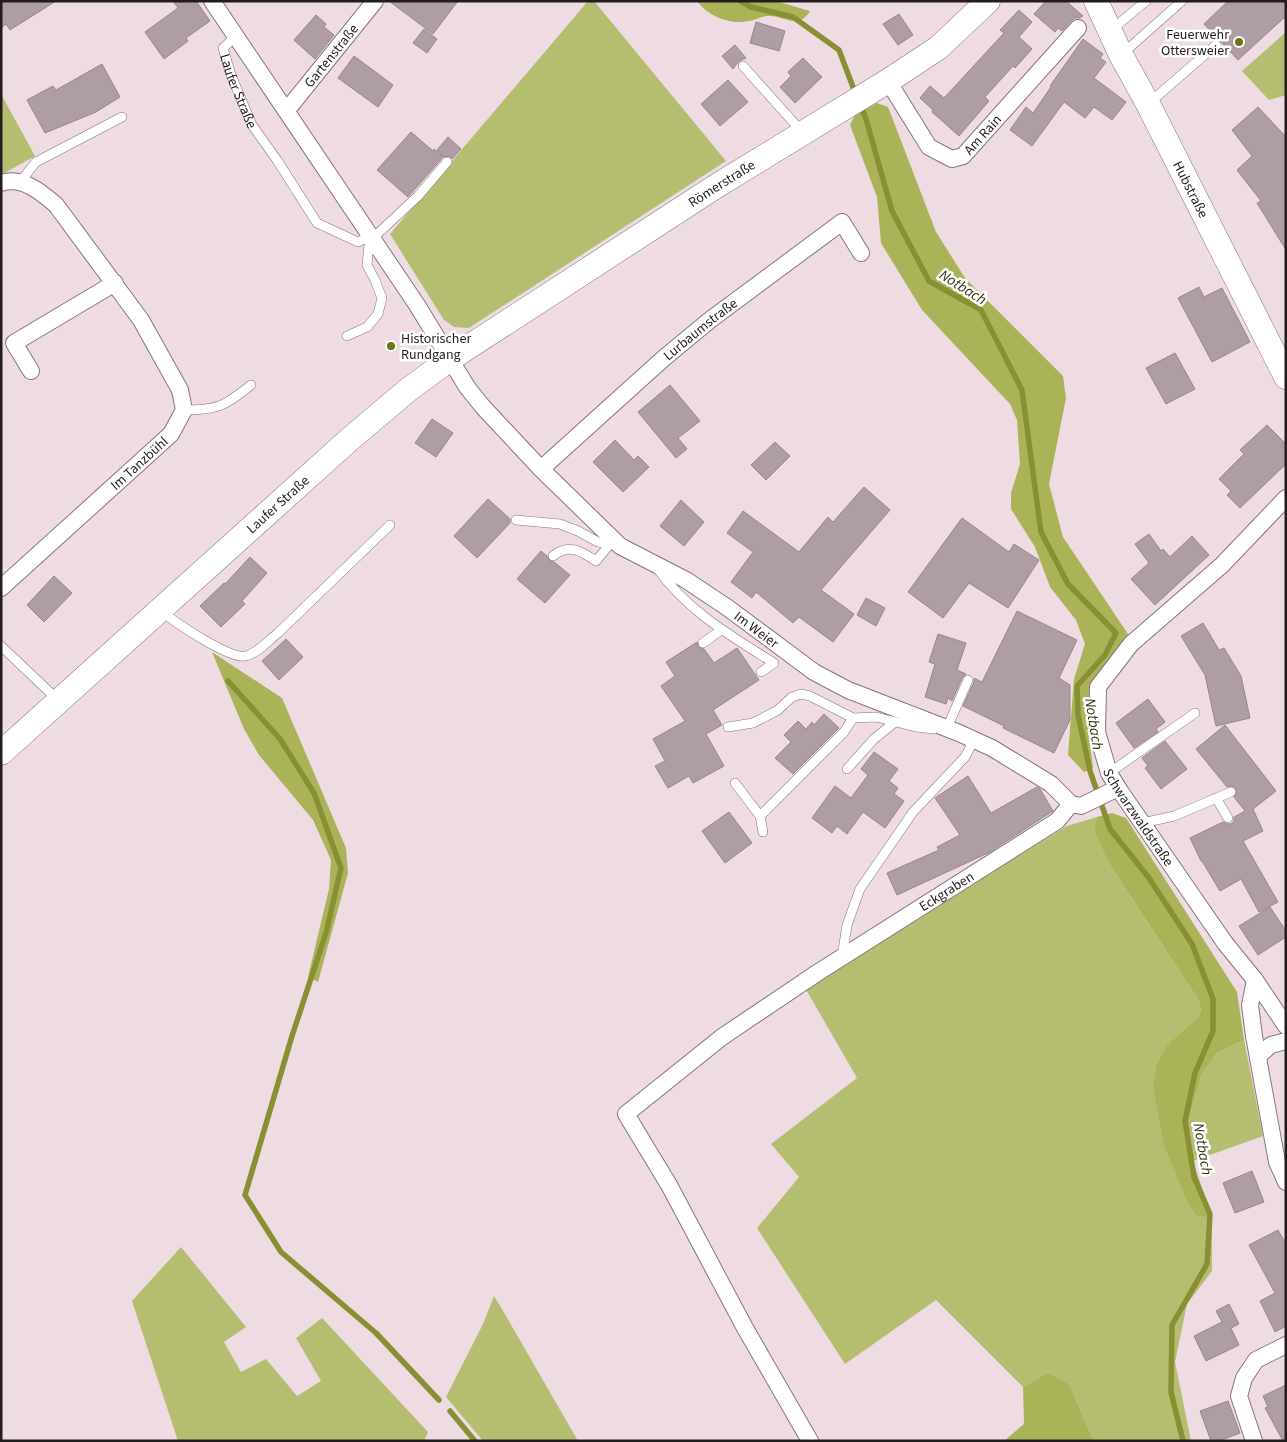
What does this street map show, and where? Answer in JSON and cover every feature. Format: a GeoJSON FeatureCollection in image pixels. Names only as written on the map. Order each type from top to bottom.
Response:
{"type":"FeatureCollection","features":[{"type":"Feature","properties":{"kind":"main road","name":"Römerstraße"},"geometry":{"type":"LineString","coordinates":[[450,359],[709,190],[938,48],[988,1]]}},
{"type":"Feature","properties":{"kind":"main road","name":"Hubstraße"},"geometry":{"type":"LineString","coordinates":[[1096,1],[1121,55],[1148,104],[1286,377]]}},
{"type":"Feature","properties":{"kind":"main road","name":"Laufer Straße"},"geometry":{"type":"LineString","coordinates":[[1,753],[350,439],[408,390],[450,359]]}},
{"type":"Feature","properties":{"kind":"street","name":"Laufer Straße"},"geometry":{"type":"LineString","coordinates":[[212,1],[417,305],[450,359]]}},
{"type":"Feature","properties":{"kind":"street","name":"Gartenstraße"},"geometry":{"type":"LineString","coordinates":[[287,110],[375,1]]}},
{"type":"Feature","properties":{"kind":"street","name":"Am Rain"},"geometry":{"type":"LineString","coordinates":[[880,85],[929,147],[952,159],[962,156],[1078,28]]}},
{"type":"Feature","properties":{"kind":"street"},"geometry":{"type":"LineString","coordinates":[[1,183],[7,181],[20,182],[40,191],[56,205],[141,320],[180,390],[184,410]]}},
{"type":"Feature","properties":{"kind":"street","name":"Lurbaumstraße"},"geometry":{"type":"LineString","coordinates":[[542,469],[664,358],[710,320],[842,222],[860,253]]}},
{"type":"Feature","properties":{"kind":"street"},"geometry":{"type":"LineString","coordinates":[[31,371],[8,346],[115,283]]}},
{"type":"Feature","properties":{"kind":"street","name":"Im Weier"},"geometry":{"type":"LineString","coordinates":[[450,359],[467,387],[483,407],[615,545],[686,580],[728,608],[814,672],[848,690],[953,730],[992,748],[1051,784],[1076,805]]}},
{"type":"Feature","properties":{"kind":"street","name":"Im Tanzbühl"},"geometry":{"type":"LineString","coordinates":[[1,588],[171,434],[184,410]]}},
{"type":"Feature","properties":{"kind":"street","name":"Schwarzwaldstraße"},"geometry":{"type":"LineString","coordinates":[[1286,498],[1222,565],[1131,644],[1098,687],[1097,732],[1109,773],[1112,791],[1143,823],[1225,943],[1255,980],[1286,1026]]}},
{"type":"Feature","properties":{"kind":"street"},"geometry":{"type":"LineString","coordinates":[[1076,805],[1112,791]]}},
{"type":"Feature","properties":{"kind":"street","name":"Eckgraben"},"geometry":{"type":"LineString","coordinates":[[810,1441],[746,1328],[669,1185],[626,1114],[722,1037],[842,957],[1058,822],[1076,805]]}},
{"type":"Feature","properties":{"kind":"street"},"geometry":{"type":"LineString","coordinates":[[1255,980],[1250,1005],[1276,1162],[1286,1182]]}},
{"type":"Feature","properties":{"kind":"street"},"geometry":{"type":"LineString","coordinates":[[1258,1056],[1270,1045],[1286,1041]]}},
{"type":"Feature","properties":{"kind":"street"},"geometry":{"type":"LineString","coordinates":[[1254,1441],[1239,1396],[1244,1378],[1256,1360],[1286,1345]]}},
{"type":"Feature","properties":{"kind":"lane"},"geometry":{"type":"LineString","coordinates":[[1110,32],[1146,1]]}},
{"type":"Feature","properties":{"kind":"lane"},"geometry":{"type":"LineString","coordinates":[[1121,55],[1182,1]]}},
{"type":"Feature","properties":{"kind":"lane","name":"Laufer Straße"},"geometry":{"type":"LineString","coordinates":[[235,37],[223,48],[230,75],[252,125],[317,223],[358,242],[371,238]]}},
{"type":"Feature","properties":{"kind":"lane"},"geometry":{"type":"LineString","coordinates":[[1148,104],[1216,45]]}},
{"type":"Feature","properties":{"kind":"lane"},"geometry":{"type":"LineString","coordinates":[[743,66],[803,133]]}},
{"type":"Feature","properties":{"kind":"lane"},"geometry":{"type":"LineString","coordinates":[[20,182],[36,162],[122,116]]}},
{"type":"Feature","properties":{"kind":"lane"},"geometry":{"type":"LineString","coordinates":[[347,336],[368,327],[378,314],[382,298],[367,265],[371,238],[418,196],[447,162]]}},
{"type":"Feature","properties":{"kind":"lane"},"geometry":{"type":"LineString","coordinates":[[184,410],[207,410],[230,402],[251,386]]}},
{"type":"Feature","properties":{"kind":"lane"},"geometry":{"type":"LineString","coordinates":[[516,520],[560,524],[598,542],[615,545]]}},
{"type":"Feature","properties":{"kind":"lane"},"geometry":{"type":"LineString","coordinates":[[160,610],[174,622],[232,654],[245,656],[260,649],[278,633],[390,525]]}},
{"type":"Feature","properties":{"kind":"lane"},"geometry":{"type":"LineString","coordinates":[[553,556],[569,548],[580,550],[596,561],[615,545]]}},
{"type":"Feature","properties":{"kind":"lane"},"geometry":{"type":"LineString","coordinates":[[654,563],[667,583],[689,604],[721,630],[774,663],[761,672]]}},
{"type":"Feature","properties":{"kind":"lane"},"geometry":{"type":"LineString","coordinates":[[703,643],[721,630]]}},
{"type":"Feature","properties":{"kind":"lane"},"geometry":{"type":"LineString","coordinates":[[1,646],[59,701]]}},
{"type":"Feature","properties":{"kind":"lane"},"geometry":{"type":"LineString","coordinates":[[728,727],[753,723],[778,710],[792,698],[801,694],[810,696],[853,718],[876,717],[916,727],[953,730],[968,680]]}},
{"type":"Feature","properties":{"kind":"lane"},"geometry":{"type":"LineString","coordinates":[[1109,773],[1195,713]]}},
{"type":"Feature","properties":{"kind":"lane"},"geometry":{"type":"LineString","coordinates":[[760,816],[844,732],[853,718]]}},
{"type":"Feature","properties":{"kind":"lane"},"geometry":{"type":"LineString","coordinates":[[847,769],[874,739],[895,722]]}},
{"type":"Feature","properties":{"kind":"lane"},"geometry":{"type":"LineString","coordinates":[[842,957],[847,925],[860,889],[913,812],[965,757],[974,740]]}},
{"type":"Feature","properties":{"kind":"lane"},"geometry":{"type":"LineString","coordinates":[[735,783],[760,816],[763,832]]}},
{"type":"Feature","properties":{"kind":"lane"},"geometry":{"type":"LineString","coordinates":[[1143,823],[1174,816],[1230,792]]}},
{"type":"Feature","properties":{"kind":"lane"},"geometry":{"type":"LineString","coordinates":[[1216,798],[1228,818]]}},
{"type":"Feature","properties":{"kind":"green space"},"geometry":{"type":"Polygon","coordinates":[[[588,1],[594,1],[726,161],[469,328],[454,327],[444,320],[390,234],[588,1]]]}},
{"type":"Feature","properties":{"kind":"green space"},"geometry":{"type":"Polygon","coordinates":[[[697,1],[776,1],[810,11],[801,20],[796,21],[768,16],[749,21],[735,22],[727,21],[714,15],[697,1]]]}},
{"type":"Feature","properties":{"kind":"green space"},"geometry":{"type":"Polygon","coordinates":[[[1286,32],[1286,95],[1269,100],[1242,71],[1286,32]]]}},
{"type":"Feature","properties":{"kind":"green space"},"geometry":{"type":"Polygon","coordinates":[[[1,94],[35,156],[1,175],[1,94]]]}},
{"type":"Feature","properties":{"kind":"green space"},"geometry":{"type":"Polygon","coordinates":[[[877,103],[888,107],[936,232],[965,278],[1063,376],[1066,398],[1049,484],[1063,537],[1130,637],[1091,689],[1087,719],[1093,768],[1084,772],[1068,755],[1074,679],[1085,644],[1076,620],[1050,587],[1035,547],[1011,509],[1011,493],[1020,464],[1017,420],[1010,404],[922,310],[881,243],[877,197],[850,125],[855,115],[877,103]]]}},
{"type":"Feature","properties":{"kind":"green space"},"geometry":{"type":"Polygon","coordinates":[[[212,652],[282,698],[346,848],[348,873],[318,982],[308,977],[329,889],[331,860],[313,820],[259,755],[244,729],[212,652]]]}},
{"type":"Feature","properties":{"kind":"green space"},"geometry":{"type":"Polygon","coordinates":[[[1112,813],[1126,818],[1237,992],[1244,1040],[1217,1053],[1202,1074],[1189,1118],[1193,1161],[1212,1218],[1197,1216],[1186,1199],[1164,1145],[1153,1086],[1157,1064],[1168,1044],[1199,1017],[1201,1010],[1198,999],[1108,862],[1094,831],[1097,817],[1112,813]]]}},
{"type":"Feature","properties":{"kind":"green space"},"geometry":{"type":"Polygon","coordinates":[[[1097,817],[1094,831],[1108,862],[1198,999],[1201,1010],[1199,1018],[1168,1044],[1197,1216],[1212,1218],[1212,1271],[1187,1304],[1175,1362],[1191,1441],[1094,1441],[1069,1384],[1048,1372],[1023,1387],[936,1300],[845,1364],[757,1228],[799,1177],[771,1144],[857,1078],[804,986],[824,972],[1067,826],[1097,817]]]}},
{"type":"Feature","properties":{"kind":"green space"},"geometry":{"type":"Polygon","coordinates":[[[1244,1040],[1263,1136],[1193,1161],[1189,1118],[1202,1074],[1217,1053],[1244,1040]]]}},
{"type":"Feature","properties":{"kind":"green space"},"geometry":{"type":"Polygon","coordinates":[[[181,1247],[246,1327],[224,1342],[241,1372],[266,1359],[297,1396],[321,1381],[296,1338],[322,1318],[428,1432],[424,1441],[178,1441],[132,1301],[181,1247]]]}},
{"type":"Feature","properties":{"kind":"green space"},"geometry":{"type":"Polygon","coordinates":[[[494,1296],[578,1441],[483,1441],[446,1397],[483,1324],[494,1296]]]}},
{"type":"Feature","properties":{"kind":"green space"},"geometry":{"type":"Polygon","coordinates":[[[1048,1372],[1069,1384],[1094,1441],[1004,1441],[1024,1424],[1023,1387],[1048,1372]]]}},
{"type":"Feature","properties":{"kind":"building"},"geometry":{"type":"Polygon","coordinates":[[[1,1],[56,1],[10,30],[6,24],[1,28],[1,1]]]}},
{"type":"Feature","properties":{"kind":"building"},"geometry":{"type":"Polygon","coordinates":[[[173,1],[196,1],[210,21],[186,38],[188,41],[164,59],[145,32],[178,8],[173,1]]]}},
{"type":"Feature","properties":{"kind":"building"},"geometry":{"type":"Polygon","coordinates":[[[389,1],[458,1],[433,34],[389,1]]]}},
{"type":"Feature","properties":{"kind":"building"},"geometry":{"type":"Polygon","coordinates":[[[1046,1],[1066,1],[1083,16],[1075,18],[1062,31],[1058,28],[1055,32],[1034,14],[1046,1]]]}},
{"type":"Feature","properties":{"kind":"building","name":"Feuerwehr Ottersweier"},"geometry":{"type":"Polygon","coordinates":[[[1228,1],[1286,1],[1286,16],[1238,60],[1204,24],[1228,1]]]}},
{"type":"Feature","properties":{"kind":"building"},"geometry":{"type":"Polygon","coordinates":[[[1019,10],[1032,22],[1019,37],[1032,49],[1015,68],[1013,66],[985,97],[989,101],[959,136],[932,112],[933,110],[920,98],[930,86],[944,98],[1004,33],[1000,30],[1019,10]]]}},
{"type":"Feature","properties":{"kind":"building"},"geometry":{"type":"Polygon","coordinates":[[[899,14],[913,35],[898,45],[883,24],[899,14]]]}},
{"type":"Feature","properties":{"kind":"building"},"geometry":{"type":"Polygon","coordinates":[[[316,15],[326,24],[324,27],[334,35],[315,59],[294,40],[316,15]]]}},
{"type":"Feature","properties":{"kind":"building"},"geometry":{"type":"Polygon","coordinates":[[[756,22],[785,31],[779,51],[750,43],[756,22]]]}},
{"type":"Feature","properties":{"kind":"building"},"geometry":{"type":"Polygon","coordinates":[[[424,29],[437,39],[427,53],[413,43],[424,29]]]}},
{"type":"Feature","properties":{"kind":"building"},"geometry":{"type":"Polygon","coordinates":[[[1083,39],[1103,54],[1100,58],[1106,62],[1094,78],[1126,102],[1112,120],[1094,107],[1085,118],[1064,102],[1032,146],[1010,130],[1026,107],[1033,113],[1083,39]]]}},
{"type":"Feature","properties":{"kind":"building"},"geometry":{"type":"Polygon","coordinates":[[[735,45],[746,58],[739,61],[733,69],[722,56],[735,45]]]}},
{"type":"Feature","properties":{"kind":"building"},"geometry":{"type":"Polygon","coordinates":[[[354,56],[393,85],[378,107],[338,78],[354,56]]]}},
{"type":"Feature","properties":{"kind":"building"},"geometry":{"type":"Polygon","coordinates":[[[803,58],[822,77],[795,103],[780,87],[791,76],[788,72],[803,58]]]}},
{"type":"Feature","properties":{"kind":"building"},"geometry":{"type":"Polygon","coordinates":[[[102,64],[120,97],[96,112],[45,133],[27,100],[53,86],[56,90],[102,64]]]}},
{"type":"Feature","properties":{"kind":"building"},"geometry":{"type":"Polygon","coordinates":[[[728,80],[748,102],[720,126],[701,104],[728,80]]]}},
{"type":"Feature","properties":{"kind":"building"},"geometry":{"type":"Polygon","coordinates":[[[1258,107],[1286,137],[1286,250],[1257,203],[1261,201],[1237,170],[1252,156],[1232,130],[1258,107]]]}},
{"type":"Feature","properties":{"kind":"building"},"geometry":{"type":"Polygon","coordinates":[[[411,132],[443,157],[408,197],[377,170],[411,132]]]}},
{"type":"Feature","properties":{"kind":"building"},"geometry":{"type":"Polygon","coordinates":[[[448,137],[461,149],[452,159],[449,156],[444,157],[437,150],[448,137]]]}},
{"type":"Feature","properties":{"kind":"building"},"geometry":{"type":"Polygon","coordinates":[[[1199,287],[1204,297],[1222,288],[1250,342],[1212,362],[1178,298],[1199,287]]]}},
{"type":"Feature","properties":{"kind":"building"},"geometry":{"type":"Polygon","coordinates":[[[1175,353],[1195,389],[1166,404],[1146,368],[1175,353]]]}},
{"type":"Feature","properties":{"kind":"building"},"geometry":{"type":"Polygon","coordinates":[[[670,385],[700,421],[678,438],[687,449],[676,458],[638,412],[670,385]]]}},
{"type":"Feature","properties":{"kind":"building"},"geometry":{"type":"Polygon","coordinates":[[[432,419],[453,433],[436,457],[415,443],[432,419]]]}},
{"type":"Feature","properties":{"kind":"building"},"geometry":{"type":"Polygon","coordinates":[[[1267,425],[1286,444],[1286,464],[1240,508],[1227,495],[1231,491],[1219,479],[1244,454],[1240,450],[1267,425]]]}},
{"type":"Feature","properties":{"kind":"building"},"geometry":{"type":"Polygon","coordinates":[[[615,440],[634,460],[638,456],[649,467],[623,492],[593,462],[615,440]]]}},
{"type":"Feature","properties":{"kind":"building"},"geometry":{"type":"Polygon","coordinates":[[[775,442],[790,456],[766,480],[751,465],[775,442]]]}},
{"type":"Feature","properties":{"kind":"building"},"geometry":{"type":"Polygon","coordinates":[[[864,487],[890,510],[821,590],[854,614],[833,642],[799,617],[793,623],[756,592],[752,598],[731,582],[753,552],[727,533],[743,511],[799,552],[828,517],[833,522],[864,487]]]}},
{"type":"Feature","properties":{"kind":"building"},"geometry":{"type":"Polygon","coordinates":[[[488,499],[510,519],[510,523],[477,558],[454,536],[488,499]]]}},
{"type":"Feature","properties":{"kind":"building"},"geometry":{"type":"Polygon","coordinates":[[[681,500],[704,522],[684,546],[660,526],[681,500]]]}},
{"type":"Feature","properties":{"kind":"building"},"geometry":{"type":"Polygon","coordinates":[[[962,518],[1009,552],[1014,544],[1039,560],[1008,608],[969,583],[943,618],[908,592],[962,518]]]}},
{"type":"Feature","properties":{"kind":"building"},"geometry":{"type":"Polygon","coordinates":[[[1149,534],[1161,551],[1163,549],[1170,557],[1192,536],[1209,555],[1155,605],[1131,579],[1149,563],[1135,544],[1149,534]]]}},
{"type":"Feature","properties":{"kind":"building"},"geometry":{"type":"Polygon","coordinates":[[[541,551],[550,561],[570,575],[545,603],[517,579],[541,551]]]}},
{"type":"Feature","properties":{"kind":"building"},"geometry":{"type":"Polygon","coordinates":[[[250,557],[267,573],[242,601],[245,604],[221,627],[200,606],[225,584],[250,557]]]}},
{"type":"Feature","properties":{"kind":"building"},"geometry":{"type":"Polygon","coordinates":[[[54,576],[72,593],[44,622],[27,605],[54,576]]]}},
{"type":"Feature","properties":{"kind":"building"},"geometry":{"type":"Polygon","coordinates":[[[866,598],[885,608],[876,626],[857,615],[866,598]]]}},
{"type":"Feature","properties":{"kind":"building"},"geometry":{"type":"Polygon","coordinates":[[[1017,611],[1077,640],[1059,678],[1070,685],[1070,720],[1054,753],[963,706],[974,678],[982,682],[1017,611]]]}},
{"type":"Feature","properties":{"kind":"building"},"geometry":{"type":"Polygon","coordinates":[[[1203,623],[1219,650],[1224,648],[1241,676],[1250,718],[1216,726],[1205,675],[1181,636],[1203,623]]]}},
{"type":"Feature","properties":{"kind":"building"},"geometry":{"type":"Polygon","coordinates":[[[938,634],[966,643],[957,670],[966,674],[962,678],[952,701],[948,698],[946,704],[925,697],[935,664],[929,662],[938,634]]]}},
{"type":"Feature","properties":{"kind":"building"},"geometry":{"type":"Polygon","coordinates":[[[286,639],[303,657],[279,680],[262,661],[286,639]]]}},
{"type":"Feature","properties":{"kind":"building"},"geometry":{"type":"Polygon","coordinates":[[[697,642],[698,647],[704,649],[714,663],[737,648],[759,680],[713,710],[722,725],[706,734],[724,766],[693,783],[689,776],[668,788],[655,766],[665,761],[653,739],[685,721],[661,686],[675,676],[666,662],[697,642]]]}},
{"type":"Feature","properties":{"kind":"building"},"geometry":{"type":"Polygon","coordinates":[[[1148,699],[1165,722],[1156,729],[1158,732],[1134,748],[1116,723],[1148,699]]]}},
{"type":"Feature","properties":{"kind":"building"},"geometry":{"type":"Polygon","coordinates":[[[824,714],[839,728],[793,774],[775,758],[791,742],[784,735],[798,721],[806,729],[812,722],[814,725],[824,714]]]}},
{"type":"Feature","properties":{"kind":"building"},"geometry":{"type":"Polygon","coordinates":[[[1225,725],[1276,791],[1253,809],[1263,831],[1243,841],[1278,902],[1259,912],[1241,879],[1220,891],[1201,861],[1190,838],[1223,822],[1231,824],[1234,821],[1234,817],[1245,811],[1234,797],[1237,792],[1235,787],[1227,787],[1196,749],[1225,725]]]}},
{"type":"Feature","properties":{"kind":"building"},"geometry":{"type":"Polygon","coordinates":[[[1165,741],[1187,769],[1161,789],[1145,768],[1148,766],[1142,758],[1165,741]]]}},
{"type":"Feature","properties":{"kind":"building"},"geometry":{"type":"Polygon","coordinates":[[[874,752],[898,769],[889,781],[898,788],[894,794],[904,801],[885,828],[863,812],[847,834],[837,826],[832,833],[812,818],[835,786],[851,798],[868,775],[861,769],[874,752]]]}},
{"type":"Feature","properties":{"kind":"building"},"geometry":{"type":"Polygon","coordinates":[[[968,776],[991,813],[1037,787],[1053,811],[988,853],[897,895],[887,873],[939,850],[937,847],[960,835],[935,798],[968,776]]]}},
{"type":"Feature","properties":{"kind":"building"},"geometry":{"type":"Polygon","coordinates":[[[729,812],[752,843],[725,863],[702,831],[729,812]]]}},
{"type":"Feature","properties":{"kind":"building"},"geometry":{"type":"Polygon","coordinates":[[[1270,907],[1286,931],[1286,937],[1258,955],[1239,926],[1270,907]]]}},
{"type":"Feature","properties":{"kind":"building"},"geometry":{"type":"Polygon","coordinates":[[[1252,1171],[1264,1202],[1235,1213],[1223,1183],[1252,1171]]]}},
{"type":"Feature","properties":{"kind":"building"},"geometry":{"type":"Polygon","coordinates":[[[1278,1230],[1286,1244],[1286,1326],[1275,1332],[1260,1301],[1275,1293],[1249,1245],[1278,1230]]]}},
{"type":"Feature","properties":{"kind":"building"},"geometry":{"type":"Polygon","coordinates":[[[1229,1304],[1239,1324],[1231,1328],[1239,1345],[1206,1361],[1194,1336],[1222,1322],[1216,1311],[1229,1304]]]}},
{"type":"Feature","properties":{"kind":"building"},"geometry":{"type":"Polygon","coordinates":[[[1286,1385],[1286,1441],[1283,1441],[1265,1408],[1268,1407],[1263,1396],[1286,1385]]]}},
{"type":"Feature","properties":{"kind":"building"},"geometry":{"type":"Polygon","coordinates":[[[1228,1401],[1240,1433],[1219,1441],[1211,1441],[1200,1411],[1228,1401]]]}},
{"type":"Feature","properties":{"kind":"waterway","name":"Notbach"},"geometry":{"type":"LineString","coordinates":[[740,1],[751,7],[793,17],[839,50],[856,95]]}},
{"type":"Feature","properties":{"kind":"waterway","name":"Notbach"},"geometry":{"type":"LineString","coordinates":[[860,104],[892,211],[929,281],[981,310],[1022,390],[1041,532],[1068,584],[1116,633],[1105,655],[1077,686],[1078,715],[1090,771],[1110,829],[1149,878],[1192,944],[1213,999],[1213,1031],[1195,1073],[1185,1121],[1194,1177],[1210,1214],[1207,1264],[1172,1325],[1171,1392],[1183,1441]]}},
{"type":"Feature","properties":{"kind":"waterway"},"geometry":{"type":"LineString","coordinates":[[228,681],[280,739],[314,793],[341,868],[326,933],[292,1036],[245,1195],[281,1252],[376,1333],[439,1400]]}},
{"type":"Feature","properties":{"kind":"waterway"},"geometry":{"type":"LineString","coordinates":[[450,1411],[475,1441]]}},
{"type":"Feature","properties":{"kind":"place","name":"Feuerwehr Ottersweier"},"geometry":{"type":"Point","coordinates":[1239,42]}},
{"type":"Feature","properties":{"kind":"place","name":"Historischer Rundgang"},"geometry":{"type":"Point","coordinates":[391,346]}}]}
